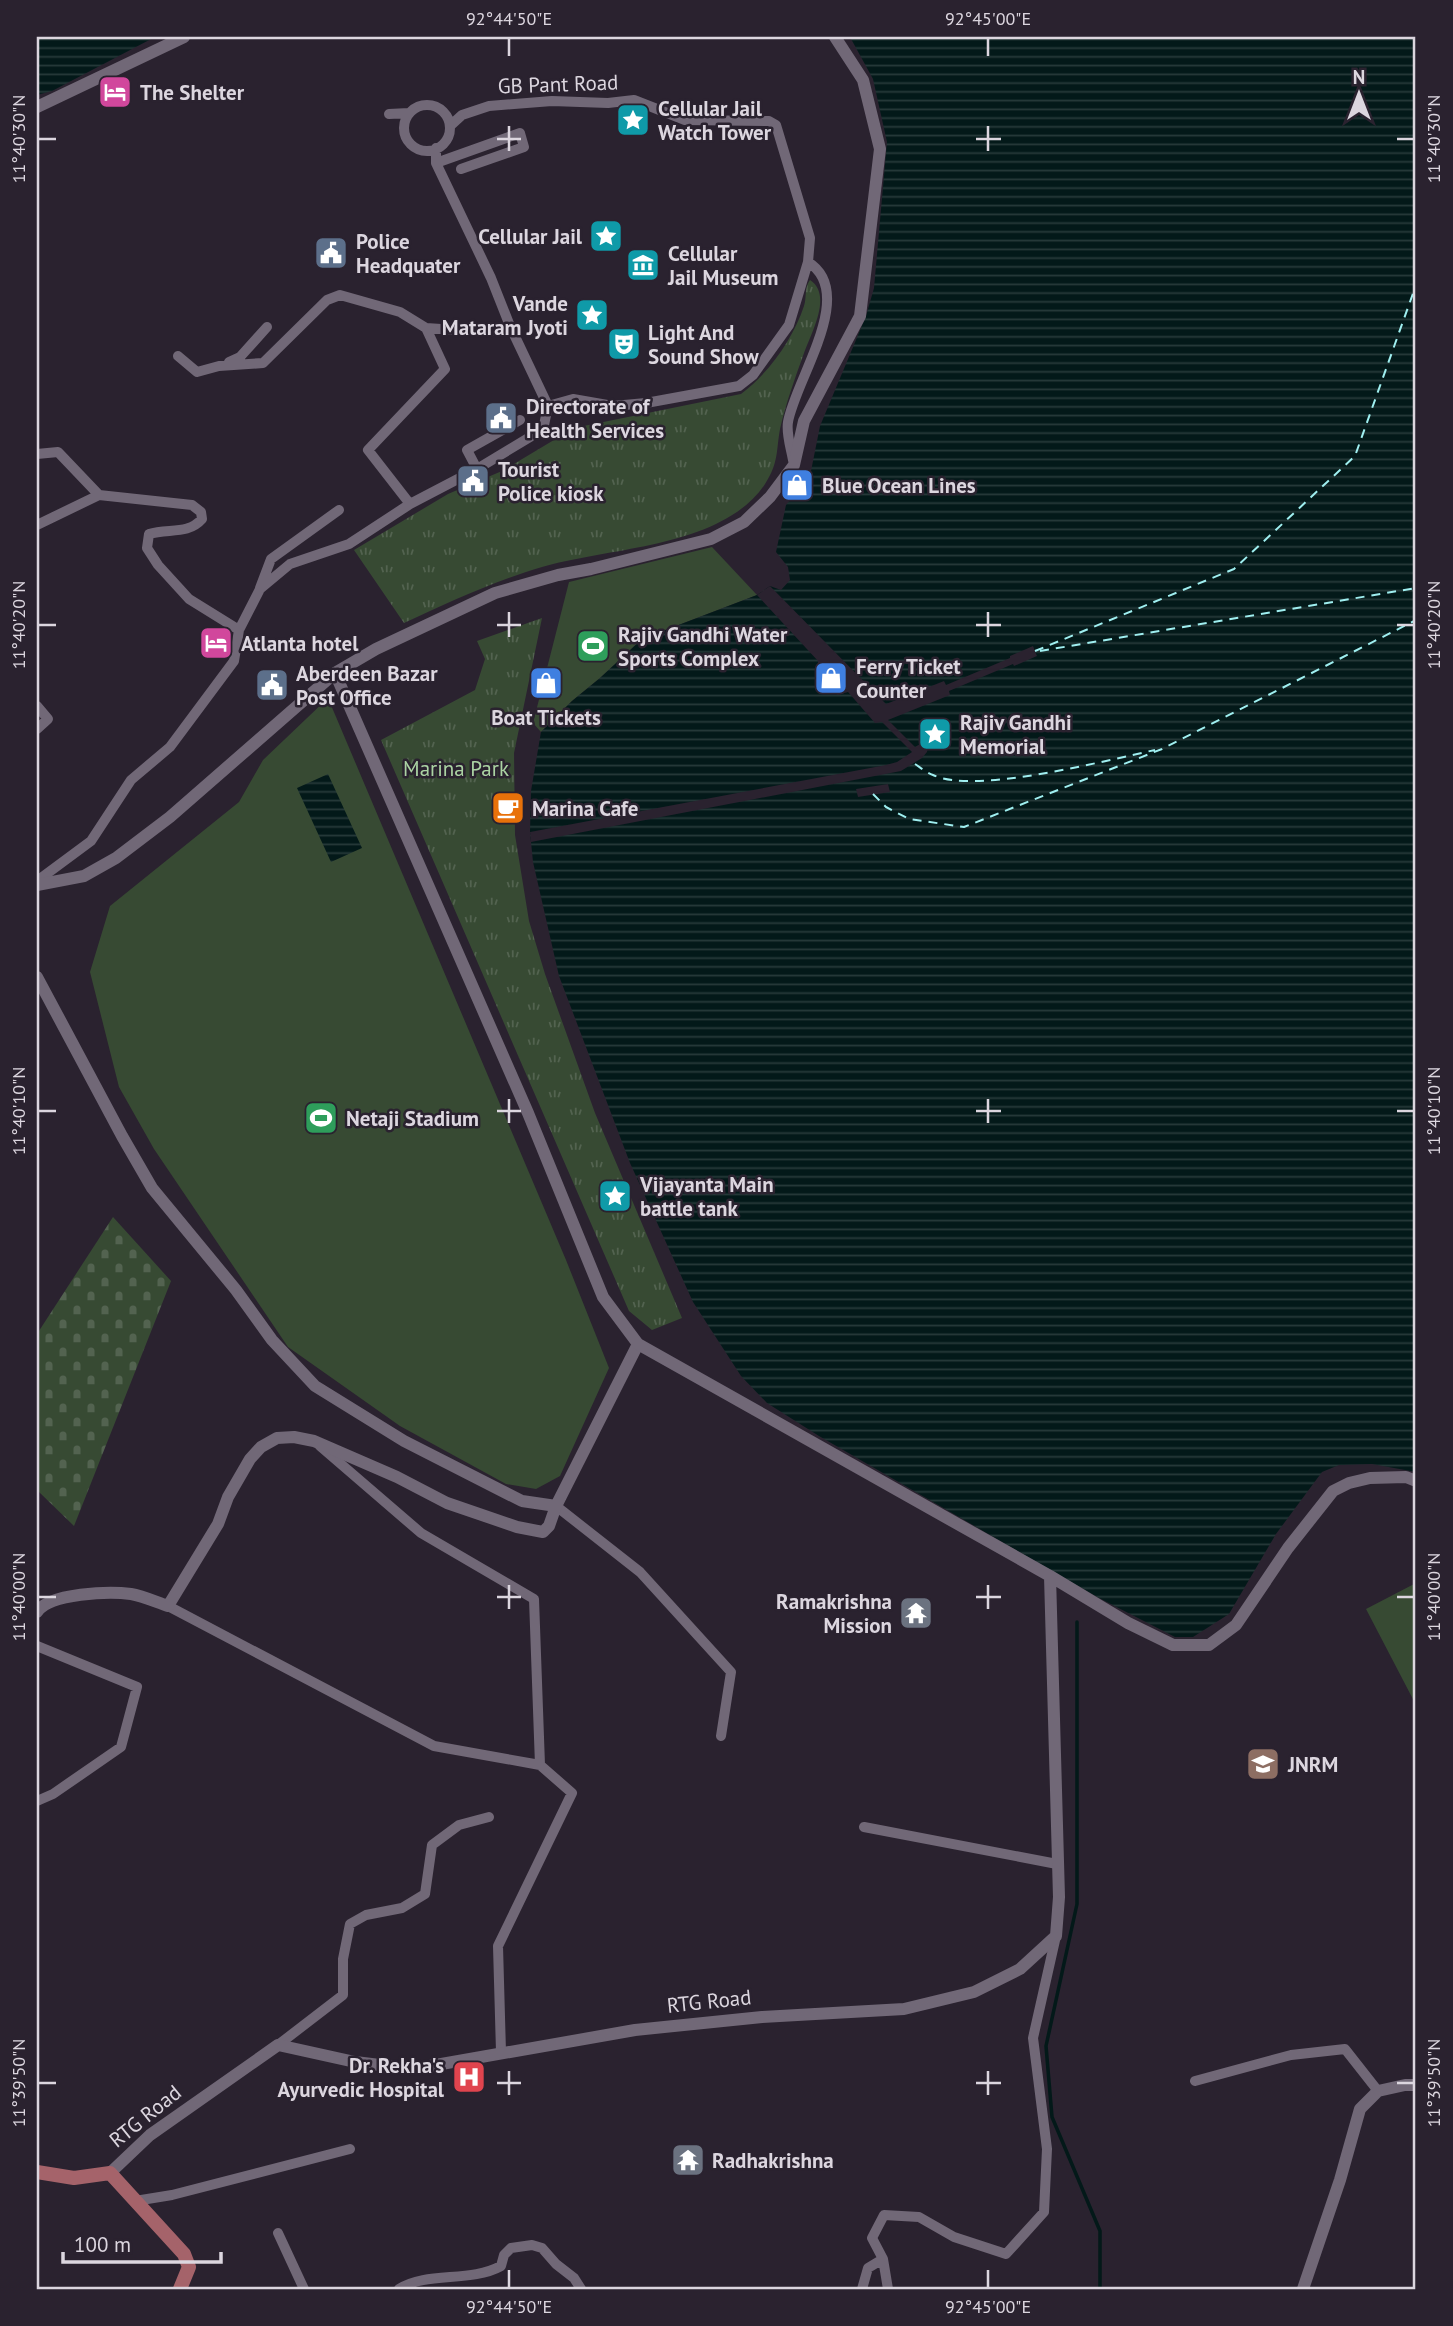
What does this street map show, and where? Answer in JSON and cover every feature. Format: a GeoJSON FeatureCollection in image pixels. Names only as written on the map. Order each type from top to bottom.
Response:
{"type":"FeatureCollection","features":[{"type":"Feature","properties":{"kind":"main road"},"geometry":{"type":"LineString","coordinates":[[37,107],[184,37]]}},
{"type":"Feature","properties":{"kind":"main road"},"geometry":{"type":"LineString","coordinates":[[37,883],[84,876],[116,858],[170,817],[335,673],[376,649],[495,593],[558,575],[711,539],[744,522],[770,497],[793,465],[804,421],[860,316],[880,149],[863,80],[835,37]]}},
{"type":"Feature","properties":{"kind":"main road"},"geometry":{"type":"LineString","coordinates":[[335,673],[528,1113],[603,1297],[638,1344],[1050,1576],[1128,1623],[1173,1645],[1209,1645],[1236,1625],[1288,1548],[1333,1491],[1349,1483],[1370,1478],[1406,1477],[1416,1481]]}},
{"type":"Feature","properties":{"kind":"main road"},"geometry":{"type":"LineString","coordinates":[[37,976],[152,1188],[236,1290],[272,1340],[315,1386],[404,1441],[522,1501],[556,1506]]}},
{"type":"Feature","properties":{"kind":"main road"},"geometry":{"type":"LineString","coordinates":[[37,1612],[39,1607],[56,1598],[104,1593],[132,1594],[168,1606],[218,1524],[228,1497],[250,1459],[261,1447],[277,1438],[294,1437],[314,1441],[397,1477],[447,1503],[517,1527],[542,1532],[549,1526],[556,1506],[638,1344]]}},
{"type":"Feature","properties":{"kind":"main road"},"geometry":{"type":"LineString","coordinates":[[1050,1576],[1059,1897],[1056,1936]]}},
{"type":"Feature","properties":{"kind":"main road","name":"RTG Road"},"geometry":{"type":"LineString","coordinates":[[37,2172],[74,2178],[110,2173],[150,2135],[278,2045],[355,2062],[412,2069],[635,2030],[762,2017],[904,2009],[974,1992],[1020,1969],[1056,1936]]}},
{"type":"Feature","properties":{"kind":"main road"},"geometry":{"type":"LineString","coordinates":[[1303,2289],[1340,2180],[1360,2109],[1378,2091],[1416,2085]]}},
{"type":"Feature","properties":{"kind":"main road"},"geometry":{"type":"LineString","coordinates":[[110,2173],[184,2254],[189,2263],[189,2271],[180,2289]]}},
{"type":"Feature","properties":{"kind":"street","name":"GB Pant Road"},"geometry":{"type":"LineString","coordinates":[[436,148],[446,139],[450,126],[462,115],[489,106],[552,101],[608,103],[635,100],[685,120],[769,121],[776,125],[810,238],[808,262],[789,325],[753,375],[739,386],[639,404],[613,406],[573,399],[548,406]]}},
{"type":"Feature","properties":{"kind":"street"},"geometry":{"type":"LineString","coordinates":[[389,114],[409,113],[422,105],[438,107],[444,112],[450,126]]}},
{"type":"Feature","properties":{"kind":"street"},"geometry":{"type":"LineString","coordinates":[[260,589],[290,564],[349,544],[410,504],[477,469],[530,437],[544,425],[548,406],[436,163],[436,148],[421,150],[408,142],[404,127],[409,113]]}},
{"type":"Feature","properties":{"kind":"street"},"geometry":{"type":"LineString","coordinates":[[436,163],[520,133],[524,147],[461,169]]}},
{"type":"Feature","properties":{"kind":"street"},"geometry":{"type":"LineString","coordinates":[[793,465],[788,425],[798,388],[828,312],[826,285],[817,267],[808,262]]}},
{"type":"Feature","properties":{"kind":"street"},"geometry":{"type":"LineString","coordinates":[[219,366],[263,363],[327,300],[340,295],[400,312],[426,328],[486,332],[510,326]]}},
{"type":"Feature","properties":{"kind":"street"},"geometry":{"type":"LineString","coordinates":[[178,356],[197,372],[219,366],[240,357],[267,327]]}},
{"type":"Feature","properties":{"kind":"street"},"geometry":{"type":"LineString","coordinates":[[410,504],[368,450],[445,369],[426,328]]}},
{"type":"Feature","properties":{"kind":"street"},"geometry":{"type":"LineString","coordinates":[[477,469],[467,450],[520,420]]}},
{"type":"Feature","properties":{"kind":"street"},"geometry":{"type":"LineString","coordinates":[[37,454],[58,452],[99,495]]}},
{"type":"Feature","properties":{"kind":"street"},"geometry":{"type":"LineString","coordinates":[[37,525],[99,495],[192,505],[201,512],[202,519],[195,526],[181,531],[163,530],[149,534],[147,548],[158,565],[190,599],[239,630]]}},
{"type":"Feature","properties":{"kind":"street"},"geometry":{"type":"LineString","coordinates":[[37,883],[91,841],[131,780],[170,747],[234,661],[239,630],[260,589],[271,559],[339,510]]}},
{"type":"Feature","properties":{"kind":"street"},"geometry":{"type":"LineString","coordinates":[[37,706],[47,719],[37,729]]}},
{"type":"Feature","properties":{"kind":"street"},"geometry":{"type":"LineString","coordinates":[[314,1441],[421,1533],[534,1599],[541,1765]]}},
{"type":"Feature","properties":{"kind":"street"},"geometry":{"type":"LineString","coordinates":[[556,1506],[640,1572],[731,1672],[721,1736]]}},
{"type":"Feature","properties":{"kind":"street"},"geometry":{"type":"LineString","coordinates":[[168,1606],[434,1746],[541,1765],[572,1793],[498,1945],[501,2052]]}},
{"type":"Feature","properties":{"kind":"street"},"geometry":{"type":"LineString","coordinates":[[37,1646],[137,1687],[121,1747],[52,1794],[37,1801]]}},
{"type":"Feature","properties":{"kind":"street"},"geometry":{"type":"LineString","coordinates":[[278,2045],[343,1995],[343,1959],[350,1924],[366,1914],[402,1908],[425,1894],[432,1845],[459,1825],[489,1817]]}},
{"type":"Feature","properties":{"kind":"street"},"geometry":{"type":"LineString","coordinates":[[864,1826],[1057,1864]]}},
{"type":"Feature","properties":{"kind":"street"},"geometry":{"type":"LineString","coordinates":[[888,2289],[883,2259],[872,2238],[884,2215],[919,2217],[954,2237],[1006,2254],[1044,2212],[1047,2149],[1033,2038],[1056,1936]]}},
{"type":"Feature","properties":{"kind":"street"},"geometry":{"type":"LineString","coordinates":[[1195,2081],[1291,2055],[1345,2049],[1378,2091]]}},
{"type":"Feature","properties":{"kind":"street"},"geometry":{"type":"LineString","coordinates":[[135,2201],[172,2195],[350,2149]]}},
{"type":"Feature","properties":{"kind":"street"},"geometry":{"type":"LineString","coordinates":[[278,2233],[304,2289]]}},
{"type":"Feature","properties":{"kind":"street"},"geometry":{"type":"LineString","coordinates":[[399,2289],[411,2283],[489,2273],[501,2266],[504,2255],[511,2248],[532,2245],[542,2248],[574,2278],[581,2289]]}},
{"type":"Feature","properties":{"kind":"street"},"geometry":{"type":"LineString","coordinates":[[862,2289],[867,2268],[883,2259]]}},
{"type":"Feature","properties":{"kind":"green space"},"geometry":{"type":"Polygon","coordinates":[[[810,280],[820,295],[818,315],[785,410],[773,469],[765,484],[746,505],[722,521],[693,533],[525,572],[404,623],[354,550],[448,494],[502,471],[574,428],[741,394],[761,376],[787,343],[804,306],[810,280]]]}},
{"type":"Feature","properties":{"kind":"green space","name":"Rajiv Gandhi Water Sports Complex"},"geometry":{"type":"Polygon","coordinates":[[[712,547],[757,595],[642,639],[541,732],[533,723],[569,582],[712,547]]]}},
{"type":"Feature","properties":{"kind":"green space","name":"Marina Park"},"geometry":{"type":"Polygon","coordinates":[[[542,618],[514,753],[515,835],[529,921],[545,974],[595,1113],[682,1318],[652,1330],[629,1311],[381,740],[475,690],[485,659],[477,641],[542,618]]]}},
{"type":"Feature","properties":{"kind":"green space","name":"Netaji Stadium"},"geometry":{"type":"Polygon","coordinates":[[[328,698],[566,1260],[609,1368],[560,1476],[536,1489],[506,1484],[400,1426],[288,1347],[154,1149],[119,1087],[90,972],[110,906],[239,802],[263,760],[328,698]]]}},
{"type":"Feature","properties":{"kind":"green space"},"geometry":{"type":"Polygon","coordinates":[[[113,1217],[171,1281],[74,1526],[37,1490],[37,1334],[113,1217]]]}},
{"type":"Feature","properties":{"kind":"green space"},"geometry":{"type":"Polygon","coordinates":[[[1416,1583],[1416,1705],[1366,1609],[1416,1583]]]}},
{"type":"Feature","properties":{"kind":"shaded area"},"geometry":{"type":"Polygon","coordinates":[[[37,37],[155,37],[52,91],[37,95],[37,37]]]}},
{"type":"Feature","properties":{"kind":"shaded area"},"geometry":{"type":"Polygon","coordinates":[[[850,37],[1416,37],[1416,1472],[1372,1464],[1339,1465],[1322,1472],[1276,1534],[1229,1614],[1193,1637],[1175,1637],[1099,1598],[819,1436],[767,1403],[741,1376],[693,1302],[630,1163],[559,976],[533,862],[530,832],[531,791],[541,732],[642,639],[757,595],[770,586],[781,590],[790,580],[788,567],[776,552],[786,505],[810,476],[820,426],[866,316],[874,288],[887,142],[873,79],[850,37]]]}},
{"type":"Feature","properties":{"kind":"shaded area"},"geometry":{"type":"Polygon","coordinates":[[[328,774],[362,848],[331,862],[297,788],[328,774]]]}},
{"type":"Feature","properties":{"kind":"pier"},"geometry":{"type":"Polygon","coordinates":[[[770,586],[886,704],[944,681],[946,685],[1033,646],[1037,656],[949,691],[950,695],[888,720],[915,747],[927,740],[926,733],[931,726],[938,726],[944,732],[940,742],[929,742],[927,752],[922,758],[901,771],[531,842],[530,832],[886,765],[897,762],[912,752],[882,722],[875,723],[848,692],[838,695],[825,688],[820,682],[818,661],[757,595],[770,586]]]}},
{"type":"Feature","properties":{"kind":"pier"},"geometry":{"type":"Polygon","coordinates":[[[888,784],[890,792],[858,797],[856,789],[888,784]]]}},
{"type":"Feature","properties":{"kind":"waterway"},"geometry":{"type":"LineString","coordinates":[[1077,1622],[1077,1904],[1046,2046],[1052,2117],[1100,2231],[1100,2289]]}},
{"type":"Feature","properties":{"kind":"ferry route"},"geometry":{"type":"LineString","coordinates":[[1035,651],[1234,569],[1355,456],[1416,285]]}},
{"type":"Feature","properties":{"kind":"ferry route"},"geometry":{"type":"LineString","coordinates":[[1040,651],[1416,588]]}},
{"type":"Feature","properties":{"kind":"ferry route"},"geometry":{"type":"LineString","coordinates":[[873,794],[886,807],[909,819],[964,827],[1162,749],[1416,620]]}},
{"type":"Feature","properties":{"kind":"ferry route"},"geometry":{"type":"LineString","coordinates":[[915,764],[933,775],[953,780],[979,781],[1042,774],[1155,750]]}},
{"type":"Feature","properties":{"kind":"place","name":"The Shelter"},"geometry":{"type":"Point","coordinates":[115,92]}},
{"type":"Feature","properties":{"kind":"place","name":"Cellular Jail Watch Tower"},"geometry":{"type":"Point","coordinates":[633,120]}},
{"type":"Feature","properties":{"kind":"place","name":"Cellular Jail"},"geometry":{"type":"Point","coordinates":[606,236]}},
{"type":"Feature","properties":{"kind":"place","name":"Police Headquater"},"geometry":{"type":"Point","coordinates":[331,253]}},
{"type":"Feature","properties":{"kind":"place","name":"Cellular Jail Museum"},"geometry":{"type":"Point","coordinates":[643,265]}},
{"type":"Feature","properties":{"kind":"place","name":"Vande Mataram Jyoti"},"geometry":{"type":"Point","coordinates":[592,315]}},
{"type":"Feature","properties":{"kind":"place","name":"Light And Sound Show"},"geometry":{"type":"Point","coordinates":[624,344]}},
{"type":"Feature","properties":{"kind":"place","name":"Directorate of Health Services"},"geometry":{"type":"Point","coordinates":[501,418]}},
{"type":"Feature","properties":{"kind":"place","name":"Tourist Police kiosk"},"geometry":{"type":"Point","coordinates":[473,481]}},
{"type":"Feature","properties":{"kind":"place","name":"Blue Ocean Lines"},"geometry":{"type":"Point","coordinates":[797,485]}},
{"type":"Feature","properties":{"kind":"place","name":"Atlanta hotel"},"geometry":{"type":"Point","coordinates":[216,643]}},
{"type":"Feature","properties":{"kind":"place","name":"Rajiv Gandhi Water Sports Complex"},"geometry":{"type":"Point","coordinates":[593,646]}},
{"type":"Feature","properties":{"kind":"place","name":"Ferry Ticket Counter"},"geometry":{"type":"Point","coordinates":[831,678]}},
{"type":"Feature","properties":{"kind":"place","name":"Boat Tickets"},"geometry":{"type":"Point","coordinates":[546,683]}},
{"type":"Feature","properties":{"kind":"place","name":"Aberdeen Bazar Post Office"},"geometry":{"type":"Point","coordinates":[272,685]}},
{"type":"Feature","properties":{"kind":"place","name":"Rajiv Gandhi Memorial"},"geometry":{"type":"Point","coordinates":[935,734]}},
{"type":"Feature","properties":{"kind":"place","name":"Marina Cafe"},"geometry":{"type":"Point","coordinates":[508,808]}},
{"type":"Feature","properties":{"kind":"place","name":"Netaji Stadium"},"geometry":{"type":"Point","coordinates":[321,1118]}},
{"type":"Feature","properties":{"kind":"place","name":"Vijayanta Main battle tank"},"geometry":{"type":"Point","coordinates":[615,1196]}},
{"type":"Feature","properties":{"kind":"place","name":"Ramakrishna Mission"},"geometry":{"type":"Point","coordinates":[916,1613]}},
{"type":"Feature","properties":{"kind":"place","name":"JNRM"},"geometry":{"type":"Point","coordinates":[1263,1764]}},
{"type":"Feature","properties":{"kind":"place","name":"Dr. Rekha's Ayurvedic Hospital"},"geometry":{"type":"Point","coordinates":[469,2077]}},
{"type":"Feature","properties":{"kind":"place","name":"Radhakrishna"},"geometry":{"type":"Point","coordinates":[688,2160]}}]}
